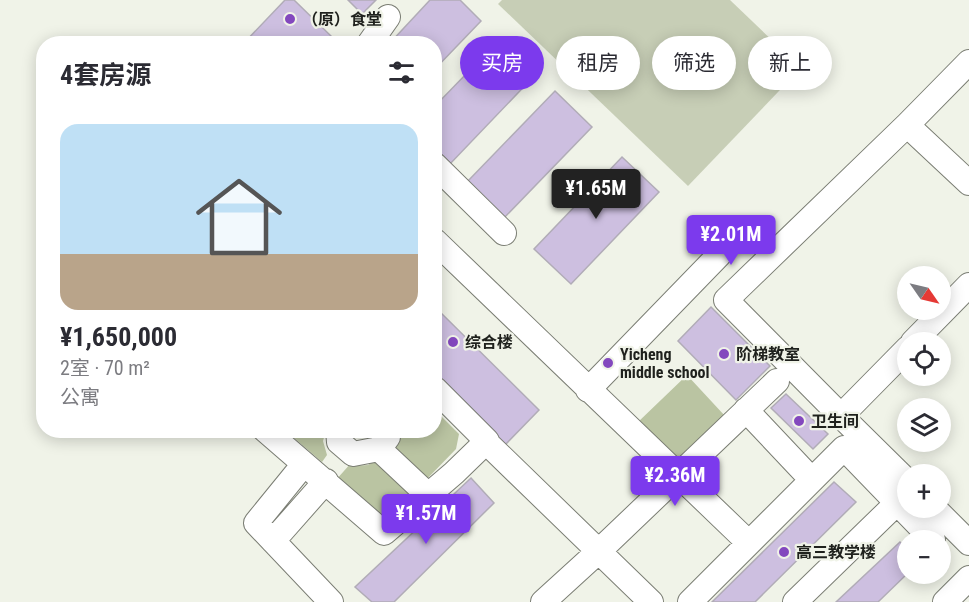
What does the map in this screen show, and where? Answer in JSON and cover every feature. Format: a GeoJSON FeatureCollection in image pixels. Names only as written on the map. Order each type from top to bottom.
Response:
{"type":"FeatureCollection","features":[{"type":"Feature","properties":{"kind":"street"},"geometry":{"type":"LineString","coordinates":[[375,36],[388,17]]}},
{"type":"Feature","properties":{"kind":"street"},"geometry":{"type":"LineString","coordinates":[[897,471],[726,300],[969,62]]}},
{"type":"Feature","properties":{"kind":"street"},"geometry":{"type":"LineString","coordinates":[[907,125],[969,183]]}},
{"type":"Feature","properties":{"kind":"street"},"geometry":{"type":"LineString","coordinates":[[442,173],[504,233]]}},
{"type":"Feature","properties":{"kind":"street"},"geometry":{"type":"LineString","coordinates":[[442,248],[749,543]]}},
{"type":"Feature","properties":{"kind":"street"},"geometry":{"type":"LineString","coordinates":[[588,390],[719,255]]}},
{"type":"Feature","properties":{"kind":"street"},"geometry":{"type":"LineString","coordinates":[[924,332],[969,285]]}},
{"type":"Feature","properties":{"kind":"street"},"geometry":{"type":"LineString","coordinates":[[841,416],[897,359]]}},
{"type":"Feature","properties":{"kind":"street"},"geometry":{"type":"LineString","coordinates":[[543,602],[777,381]]}},
{"type":"Feature","properties":{"kind":"street"},"geometry":{"type":"LineString","coordinates":[[442,396],[651,602]]}},
{"type":"Feature","properties":{"kind":"street"},"geometry":{"type":"LineString","coordinates":[[746,410],[812,480]]}},
{"type":"Feature","properties":{"kind":"street"},"geometry":{"type":"LineString","coordinates":[[275,438],[384,533],[486,442]]}},
{"type":"Feature","properties":{"kind":"street"},"geometry":{"type":"LineString","coordinates":[[331,602],[273,541],[316,474],[342,440],[353,454],[383,440],[428,495]]}},
{"type":"Feature","properties":{"kind":"street"},"geometry":{"type":"LineString","coordinates":[[690,602],[844,448],[897,503],[795,602]]}},
{"type":"Feature","properties":{"kind":"street"},"geometry":{"type":"LineString","coordinates":[[912,518],[923,530]]}},
{"type":"Feature","properties":{"kind":"street"},"geometry":{"type":"LineString","coordinates":[[944,518],[969,543]]}},
{"type":"Feature","properties":{"kind":"street"},"geometry":{"type":"LineString","coordinates":[[945,602],[969,578]]}},
{"type":"Feature","properties":{"kind":"green space"},"geometry":{"type":"Polygon","coordinates":[[[502,0],[730,0],[768,36],[748,36],[748,90],[780,90],[688,186],[588,90],[640,90],[640,36],[556,36],[556,60],[544,48],[544,36],[531,36],[498,4],[502,0]]]}},
{"type":"Feature","properties":{"kind":"green space"},"geometry":{"type":"Polygon","coordinates":[[[687,375],[725,416],[675,463],[637,423],[687,375]]]}},
{"type":"Feature","properties":{"kind":"green space"},"geometry":{"type":"Polygon","coordinates":[[[442,417],[459,434],[456,449],[422,484],[392,450],[395,438],[442,438],[442,417]]]}},
{"type":"Feature","properties":{"kind":"green space"},"geometry":{"type":"Polygon","coordinates":[[[294,438],[324,438],[327,455],[322,462],[294,438]]]}},
{"type":"Feature","properties":{"kind":"green space"},"geometry":{"type":"Polygon","coordinates":[[[379,458],[412,491],[383,519],[335,481],[352,462],[355,466],[368,465],[379,458]]]}},
{"type":"Feature","properties":{"kind":"building","name":"（原）食堂"},"geometry":{"type":"Polygon","coordinates":[[[285,0],[294,0],[331,36],[251,36],[285,0]]]}},
{"type":"Feature","properties":{"kind":"building"},"geometry":{"type":"Polygon","coordinates":[[[348,0],[376,0],[362,14],[348,0]]]}},
{"type":"Feature","properties":{"kind":"building"},"geometry":{"type":"Polygon","coordinates":[[[430,0],[460,0],[481,21],[467,36],[460,36],[460,43],[442,62],[442,36],[396,36],[430,0]]]}},
{"type":"Feature","properties":{"kind":"building"},"geometry":{"type":"Polygon","coordinates":[[[460,80],[460,90],[521,90],[449,165],[442,158],[442,99],[460,80]]]}},
{"type":"Feature","properties":{"kind":"building"},"geometry":{"type":"Polygon","coordinates":[[[555,91],[592,127],[503,219],[466,183],[555,91]]]}},
{"type":"Feature","properties":{"kind":"building"},"geometry":{"type":"Polygon","coordinates":[[[622,157],[659,192],[571,284],[534,249],[622,157]]]}},
{"type":"Feature","properties":{"kind":"building","name":"阶梯教室"},"geometry":{"type":"Polygon","coordinates":[[[711,307],[770,366],[736,400],[678,341],[711,307]]]}},
{"type":"Feature","properties":{"kind":"building","name":"综合楼"},"geometry":{"type":"Polygon","coordinates":[[[442,314],[539,410],[504,446],[442,385],[442,314]]]}},
{"type":"Feature","properties":{"kind":"building","name":"卫生间"},"geometry":{"type":"Polygon","coordinates":[[[786,394],[828,434],[813,449],[771,408],[786,394]]]}},
{"type":"Feature","properties":{"kind":"building"},"geometry":{"type":"Polygon","coordinates":[[[471,478],[494,503],[394,602],[372,602],[355,587],[471,478]]]}},
{"type":"Feature","properties":{"kind":"building","name":"高三教学楼"},"geometry":{"type":"Polygon","coordinates":[[[834,482],[856,502],[755,602],[712,602],[834,482]]]}},
{"type":"Feature","properties":{"kind":"building","name":"高三教学楼"},"geometry":{"type":"Polygon","coordinates":[[[897,545],[897,584],[878,602],[836,602],[897,545]]]}},
{"type":"Feature","properties":{"kind":"place","name":"（原）食堂"},"geometry":{"type":"Point","coordinates":[290,19]}},
{"type":"Feature","properties":{"kind":"place","name":"综合楼"},"geometry":{"type":"Point","coordinates":[453,342]}},
{"type":"Feature","properties":{"kind":"place","name":"阶梯教室"},"geometry":{"type":"Point","coordinates":[724,354]}},
{"type":"Feature","properties":{"kind":"place","name":"Yicheng middle school"},"geometry":{"type":"Point","coordinates":[608,363]}},
{"type":"Feature","properties":{"kind":"place","name":"卫生间"},"geometry":{"type":"Point","coordinates":[799,421]}},
{"type":"Feature","properties":{"kind":"place","name":"高三教学楼"},"geometry":{"type":"Point","coordinates":[784,552]}}]}
